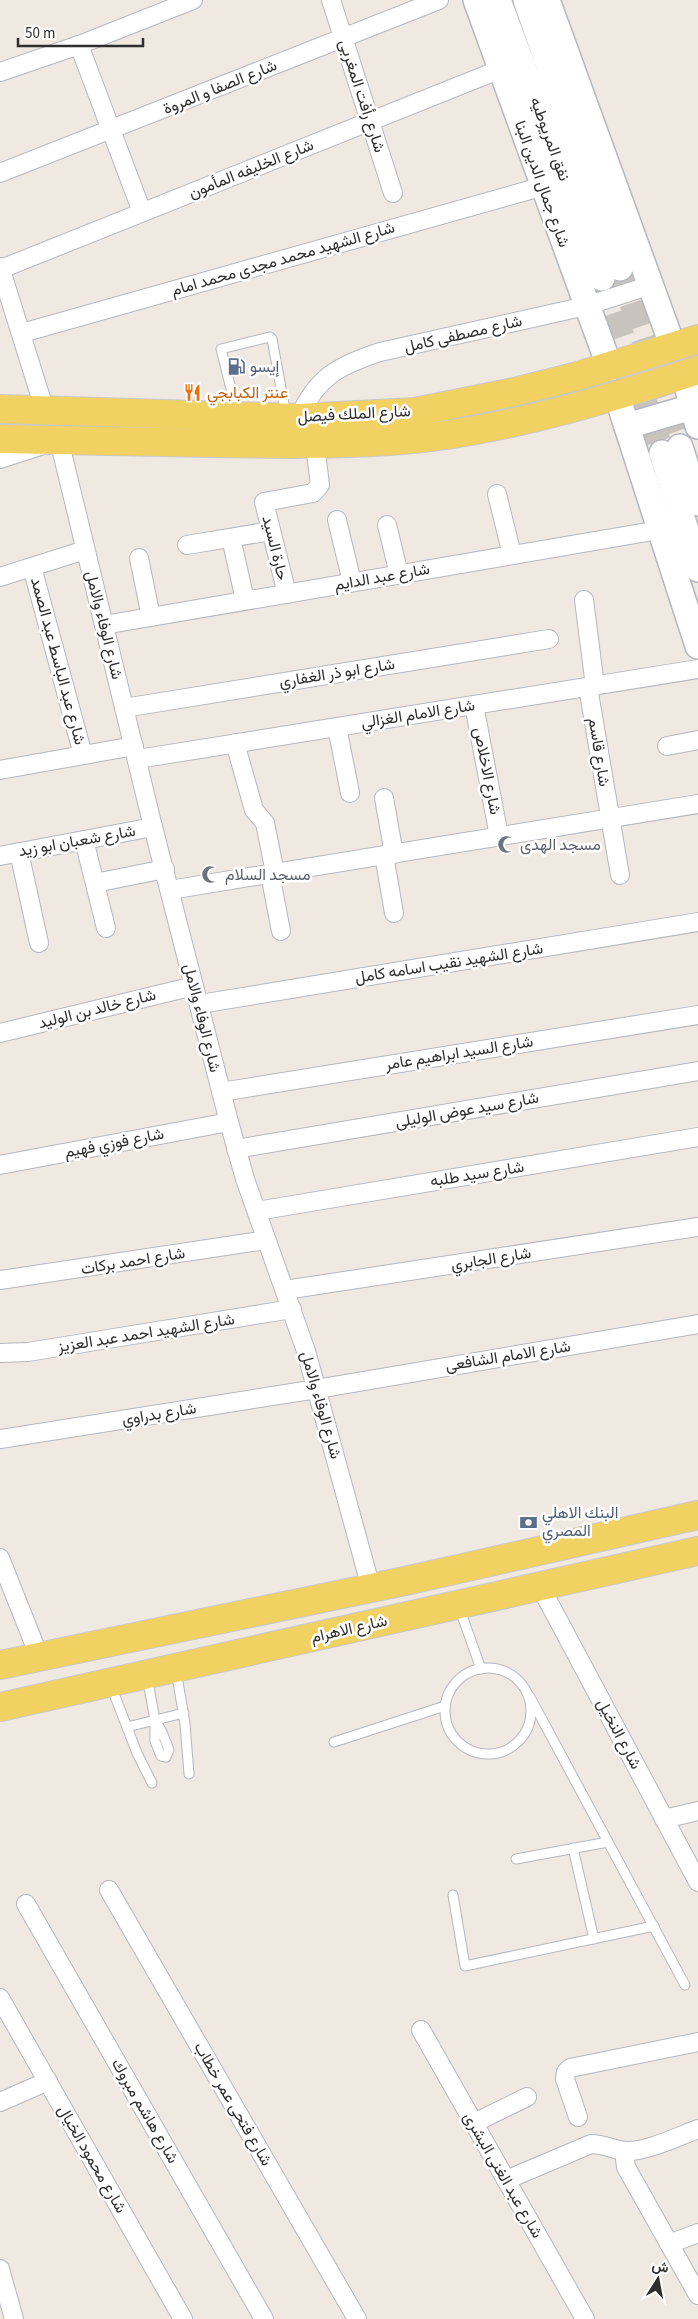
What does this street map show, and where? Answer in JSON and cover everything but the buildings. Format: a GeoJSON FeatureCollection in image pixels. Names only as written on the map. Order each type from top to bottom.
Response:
{"type":"FeatureCollection","features":[{"type":"Feature","properties":{"kind":"main road","name":"شارع جمال الدين البنا"},"geometry":{"type":"LineString","coordinates":[[476,0],[610,368]]}},
{"type":"Feature","properties":{"kind":"main road","name":"نفق المريوطيه"},"geometry":{"type":"LineString","coordinates":[[498,0],[611,273],[526,0]]}},
{"type":"Feature","properties":{"kind":"main road"},"geometry":{"type":"LineString","coordinates":[[547,0],[651,285],[686,343]]}},
{"type":"Feature","properties":{"kind":"main road","name":"شارع الملك فيصل"},"geometry":{"type":"LineString","coordinates":[[0,409],[293,418],[389,414],[441,408],[514,392],[610,368],[686,343]]}},
{"type":"Feature","properties":{"kind":"main road"},"geometry":{"type":"LineString","coordinates":[[627,426],[695,417],[691,373]]}},
{"type":"Feature","properties":{"kind":"main road","name":"شارع الملك فيصل"},"geometry":{"type":"LineString","coordinates":[[0,439],[315,444],[390,442],[516,421],[617,396],[691,373]]}},
{"type":"Feature","properties":{"kind":"main road"},"geometry":{"type":"LineString","coordinates":[[617,396],[698,646]]}},
{"type":"Feature","properties":{"kind":"main road"},"geometry":{"type":"LineString","coordinates":[[698,503],[671,450],[698,570]]}},
{"type":"Feature","properties":{"kind":"main road"},"geometry":{"type":"LineString","coordinates":[[27,1702],[19,1693],[15,1682],[20,1660],[371,1588],[698,1515]]}},
{"type":"Feature","properties":{"kind":"main road","name":"شارع الاهرام"},"geometry":{"type":"LineString","coordinates":[[0,1707],[698,1551]]}},
{"type":"Feature","properties":{"kind":"street"},"geometry":{"type":"LineString","coordinates":[[0,72],[79,45],[193,0]]}},
{"type":"Feature","properties":{"kind":"street","name":"شارع رأفت المغربى"},"geometry":{"type":"LineString","coordinates":[[331,0],[393,193]]}},
{"type":"Feature","properties":{"kind":"street","name":"شارع الصفا و المروة"},"geometry":{"type":"LineString","coordinates":[[0,174],[439,0]]}},
{"type":"Feature","properties":{"kind":"street"},"geometry":{"type":"LineString","coordinates":[[79,45],[142,212]]}},
{"type":"Feature","properties":{"kind":"street","name":"شارع الخليفه المأمون"},"geometry":{"type":"LineString","coordinates":[[0,268],[501,69]]}},
{"type":"Feature","properties":{"kind":"street","name":"شارع الشهيد محمد مجدى محمد امام"},"geometry":{"type":"LineString","coordinates":[[22,332],[544,186]]}},
{"type":"Feature","properties":{"kind":"street"},"geometry":{"type":"LineString","coordinates":[[0,268],[22,332],[45,411]]}},
{"type":"Feature","properties":{"kind":"street","name":"شارع مصطفى كامل"},"geometry":{"type":"LineString","coordinates":[[293,418],[318,385],[334,371],[355,360],[380,352],[586,306],[651,285]]}},
{"type":"Feature","properties":{"kind":"street"},"geometry":{"type":"LineString","coordinates":[[0,459],[59,440]]}},
{"type":"Feature","properties":{"kind":"street","name":"شارع الوفاء والامل"},"geometry":{"type":"LineString","coordinates":[[59,440],[153,827],[236,1149],[318,1389],[371,1588]]}},
{"type":"Feature","properties":{"kind":"street","name":"حارة السيد"},"geometry":{"type":"LineString","coordinates":[[287,594],[264,502],[313,492],[318,489],[320,485],[315,444]]}},
{"type":"Feature","properties":{"kind":"street"},"geometry":{"type":"LineString","coordinates":[[497,494],[512,555]]}},
{"type":"Feature","properties":{"kind":"street"},"geometry":{"type":"LineString","coordinates":[[337,520],[352,582]]}},
{"type":"Feature","properties":{"kind":"street"},"geometry":{"type":"LineString","coordinates":[[387,524],[399,574]]}},
{"type":"Feature","properties":{"kind":"street","name":"شارع عبد الدايم"},"geometry":{"type":"LineString","coordinates":[[104,625],[659,530]]}},
{"type":"Feature","properties":{"kind":"street"},"geometry":{"type":"LineString","coordinates":[[187,545],[271,531]]}},
{"type":"Feature","properties":{"kind":"street"},"geometry":{"type":"LineString","coordinates":[[231,538],[244,600]]}},
{"type":"Feature","properties":{"kind":"street"},"geometry":{"type":"LineString","coordinates":[[0,578],[86,550]]}},
{"type":"Feature","properties":{"kind":"street"},"geometry":{"type":"LineString","coordinates":[[139,558],[151,617]]}},
{"type":"Feature","properties":{"kind":"street","name":"شارع عبد الباسط عبد الصمد"},"geometry":{"type":"LineString","coordinates":[[32,567],[83,755]]}},
{"type":"Feature","properties":{"kind":"street","name":"شارع قاسم"},"geometry":{"type":"LineString","coordinates":[[584,600],[591,686],[609,818],[620,875]]}},
{"type":"Feature","properties":{"kind":"street","name":"شارع ابو ذر الغفاري"},"geometry":{"type":"LineString","coordinates":[[124,708],[549,639]]}},
{"type":"Feature","properties":{"kind":"street","name":"شارع الامام الغزالي"},"geometry":{"type":"LineString","coordinates":[[0,770],[83,755],[235,743],[698,669]]}},
{"type":"Feature","properties":{"kind":"street","name":"شارع الاخلاص"},"geometry":{"type":"LineString","coordinates":[[474,705],[500,836]]}},
{"type":"Feature","properties":{"kind":"street"},"geometry":{"type":"LineString","coordinates":[[336,727],[350,793]]}},
{"type":"Feature","properties":{"kind":"street"},"geometry":{"type":"LineString","coordinates":[[667,746],[698,740]]}},
{"type":"Feature","properties":{"kind":"street"},"geometry":{"type":"LineString","coordinates":[[235,743],[254,810],[265,823],[282,931]]}},
{"type":"Feature","properties":{"kind":"street"},"geometry":{"type":"LineString","coordinates":[[384,798],[394,913]]}},
{"type":"Feature","properties":{"kind":"street"},"geometry":{"type":"LineString","coordinates":[[170,890],[698,804]]}},
{"type":"Feature","properties":{"kind":"street","name":"شارع شعبان ابو زيد"},"geometry":{"type":"LineString","coordinates":[[0,856],[153,827]]}},
{"type":"Feature","properties":{"kind":"street"},"geometry":{"type":"LineString","coordinates":[[84,840],[106,928]]}},
{"type":"Feature","properties":{"kind":"street"},"geometry":{"type":"LineString","coordinates":[[19,852],[39,943]]}},
{"type":"Feature","properties":{"kind":"street"},"geometry":{"type":"LineString","coordinates":[[95,883],[165,869]]}},
{"type":"Feature","properties":{"kind":"street","name":"شارع الشهيد نقيب اسامه كامل"},"geometry":{"type":"LineString","coordinates":[[200,1004],[698,922]]}},
{"type":"Feature","properties":{"kind":"street","name":"شارع خالد بن الوليد"},"geometry":{"type":"LineString","coordinates":[[0,1033],[194,986]]}},
{"type":"Feature","properties":{"kind":"street","name":"شارع السيد ابراهيم عامر"},"geometry":{"type":"LineString","coordinates":[[221,1092],[698,1015]]}},
{"type":"Feature","properties":{"kind":"street","name":"شارع سيد عوض الوليلى"},"geometry":{"type":"LineString","coordinates":[[236,1149],[698,1071]]}},
{"type":"Feature","properties":{"kind":"street","name":"شارع فوزي فهيم"},"geometry":{"type":"LineString","coordinates":[[0,1165],[229,1122]]}},
{"type":"Feature","properties":{"kind":"street","name":"شارع سيد طلبه"},"geometry":{"type":"LineString","coordinates":[[257,1210],[698,1137]]}},
{"type":"Feature","properties":{"kind":"street","name":"شارع الجابري"},"geometry":{"type":"LineString","coordinates":[[285,1290],[698,1227]]}},
{"type":"Feature","properties":{"kind":"street","name":"شارع احمد بركات"},"geometry":{"type":"LineString","coordinates":[[0,1280],[266,1240]]}},
{"type":"Feature","properties":{"kind":"street","name":"شارع الشهيد احمد عبد العزيز"},"geometry":{"type":"LineString","coordinates":[[0,1353],[28,1352],[292,1310]]}},
{"type":"Feature","properties":{"kind":"street","name":"شارع الامام الشافعى"},"geometry":{"type":"LineString","coordinates":[[318,1389],[698,1324]]}},
{"type":"Feature","properties":{"kind":"street","name":"شارع بدراوي"},"geometry":{"type":"LineString","coordinates":[[0,1439],[318,1389]]}},
{"type":"Feature","properties":{"kind":"street"},"geometry":{"type":"LineString","coordinates":[[0,1558],[20,1660]]}},
{"type":"Feature","properties":{"kind":"street","name":"شارع النخيل"},"geometry":{"type":"LineString","coordinates":[[540,1586],[698,1882]]}},
{"type":"Feature","properties":{"kind":"street"},"geometry":{"type":"LineString","coordinates":[[664,1819],[698,1811]]}},
{"type":"Feature","properties":{"kind":"street","name":"شارع فتحى عمر خطاب"},"geometry":{"type":"LineString","coordinates":[[109,1890],[357,2319]]}},
{"type":"Feature","properties":{"kind":"street","name":"شارع هاشم مبروك"},"geometry":{"type":"LineString","coordinates":[[26,1904],[264,2319]]}},
{"type":"Feature","properties":{"kind":"street","name":"شارع محمود الخيال"},"geometry":{"type":"LineString","coordinates":[[0,1998],[183,2319]]}},
{"type":"Feature","properties":{"kind":"street","name":"شارع عبد الغنى البشرى"},"geometry":{"type":"LineString","coordinates":[[421,2030],[585,2319]]}},
{"type":"Feature","properties":{"kind":"street"},"geometry":{"type":"LineString","coordinates":[[578,2117],[565,2079],[566,2072],[570,2068],[698,2042]]}},
{"type":"Feature","properties":{"kind":"street"},"geometry":{"type":"LineString","coordinates":[[0,2102],[48,2081]]}},
{"type":"Feature","properties":{"kind":"street"},"geometry":{"type":"LineString","coordinates":[[474,2123],[527,2097]]}},
{"type":"Feature","properties":{"kind":"street"},"geometry":{"type":"LineString","coordinates":[[506,2180],[591,2144],[603,2144],[624,2151],[642,2149],[698,2129]]}},
{"type":"Feature","properties":{"kind":"street"},"geometry":{"type":"LineString","coordinates":[[624,2151],[626,2168],[698,2295]]}},
{"type":"Feature","properties":{"kind":"street"},"geometry":{"type":"LineString","coordinates":[[669,2244],[698,2233]]}},
{"type":"Feature","properties":{"kind":"street"},"geometry":{"type":"LineString","coordinates":[[0,2269],[14,2319]]}},
{"type":"Feature","properties":{"kind":"lane"},"geometry":{"type":"LineString","coordinates":[[238,416],[221,349],[270,337],[293,418]]}},
{"type":"Feature","properties":{"kind":"lane"},"geometry":{"type":"LineString","coordinates":[[459,1604],[481,1669]]}},
{"type":"Feature","properties":{"kind":"lane"},"geometry":{"type":"LineString","coordinates":[[175,1668],[184,1713],[188,1774]]}},
{"type":"Feature","properties":{"kind":"lane"},"geometry":{"type":"LineString","coordinates":[[530,1697],[531,1718],[522,1739],[514,1747],[493,1755],[471,1752],[453,1738],[448,1728],[445,1706],[451,1689],[464,1675],[481,1669],[501,1670],[518,1680],[530,1697],[685,1984]]}},
{"type":"Feature","properties":{"kind":"lane"},"geometry":{"type":"LineString","coordinates":[[147,1675],[154,1720]]}},
{"type":"Feature","properties":{"kind":"lane"},"geometry":{"type":"LineString","coordinates":[[110,1683],[152,1782]]}},
{"type":"Feature","properties":{"kind":"lane"},"geometry":{"type":"LineString","coordinates":[[334,1742],[445,1706]]}},
{"type":"Feature","properties":{"kind":"lane"},"geometry":{"type":"LineString","coordinates":[[127,1726],[184,1713]]}},
{"type":"Feature","properties":{"kind":"lane"},"geometry":{"type":"LineString","coordinates":[[516,1859],[608,1842]]}},
{"type":"Feature","properties":{"kind":"lane"},"geometry":{"type":"LineString","coordinates":[[573,1848],[594,1939]]}},
{"type":"Feature","properties":{"kind":"lane"},"geometry":{"type":"LineString","coordinates":[[453,1895],[465,1966],[654,1926]]}},
{"type":"Feature","properties":{"kind":"tunnel"},"geometry":{"type":"LineString","coordinates":[[620,268],[680,447]]}},
{"type":"Feature","properties":{"kind":"tunnel"},"geometry":{"type":"LineString","coordinates":[[602,278],[662,453]]}},
{"type":"Feature","properties":{"kind":"place","name":"إيسو"},"geometry":{"type":"Point","coordinates":[236,367]}},
{"type":"Feature","properties":{"kind":"place","name":"عنتر الكبابجي"},"geometry":{"type":"Point","coordinates":[193,393]}},
{"type":"Feature","properties":{"kind":"place","name":"مسجد الهدى"},"geometry":{"type":"Point","coordinates":[506,845]}},
{"type":"Feature","properties":{"kind":"place","name":"مسجد السلام"},"geometry":{"type":"Point","coordinates":[211,875]}},
{"type":"Feature","properties":{"kind":"place","name":"البنك الاهلي المصري"},"geometry":{"type":"Point","coordinates":[528,1522]}}]}
